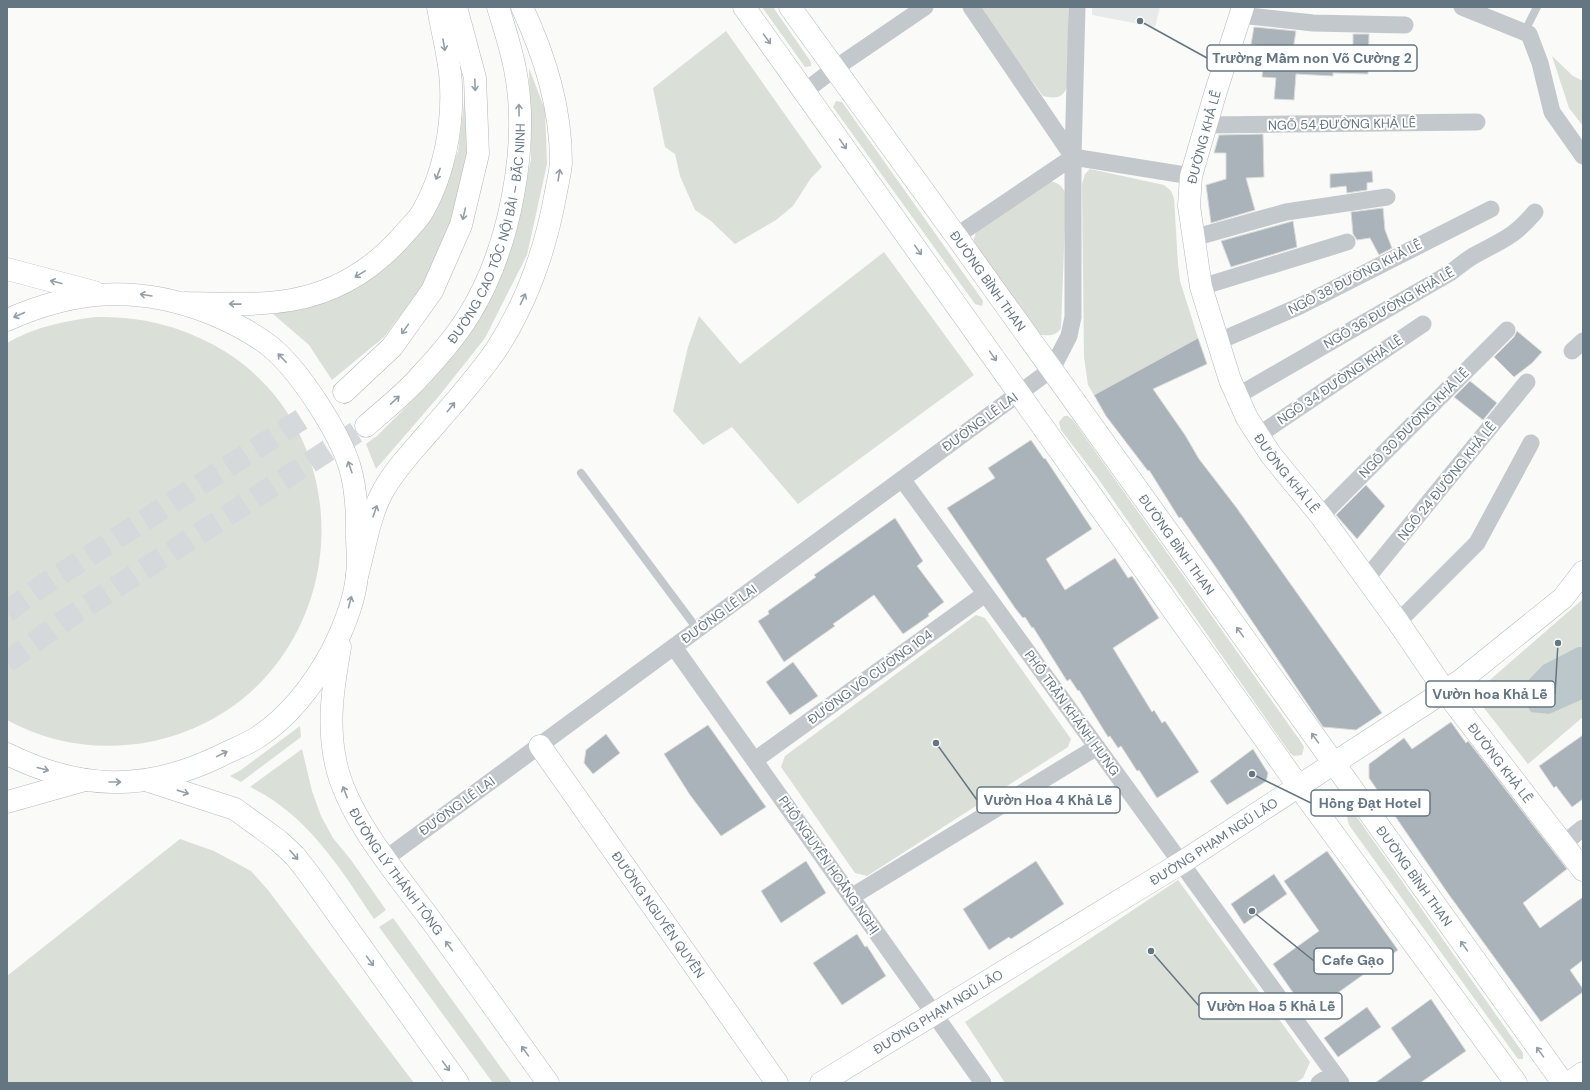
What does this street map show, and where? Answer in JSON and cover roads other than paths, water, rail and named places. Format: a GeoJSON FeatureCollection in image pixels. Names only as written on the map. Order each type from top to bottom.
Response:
{"type":"FeatureCollection","features":[{"type":"Feature","properties":{"kind":"main road"},"geometry":{"type":"LineString","coordinates":[[7,320],[39,307],[65,300],[107,295],[140,294],[184,303],[274,303],[313,294],[334,287],[368,270],[397,242],[415,221],[422,211],[442,166],[450,112],[451,84],[438,7]]}},
{"type":"Feature","properties":{"kind":"main road","name":"ĐƯỜNG CAO TỐC NỘI BÀI – BẮC NINH"},"geometry":{"type":"LineString","coordinates":[[344,392],[392,347],[432,291],[461,225],[478,154],[475,78],[456,7]]}},
{"type":"Feature","properties":{"kind":"main road","name":"ĐƯỜNG CAO TỐC NỘI BÀI – BẮC NINH"},"geometry":{"type":"LineString","coordinates":[[366,426],[421,376],[451,340],[469,314],[491,270],[502,241],[516,176],[520,145],[520,105],[515,68],[498,7]]}},
{"type":"Feature","properties":{"kind":"main road"},"geometry":{"type":"LineString","coordinates":[[7,754],[34,767],[85,780],[132,782],[184,772],[258,737],[291,709],[313,683],[343,628],[375,511],[383,492],[400,465],[448,410],[496,349],[517,312],[539,264],[551,218],[561,164],[554,97],[547,65],[522,7]]}},
{"type":"Feature","properties":{"kind":"main road"},"geometry":{"type":"LineString","coordinates":[[744,7],[1299,787],[1516,1083]]}},
{"type":"Feature","properties":{"kind":"main road","name":"ĐƯỜNG BÌNH THAN"},"geometry":{"type":"LineString","coordinates":[[790,7],[1052,369],[1563,1083]]}},
{"type":"Feature","properties":{"kind":"main road","name":"ĐƯỜNG KHẢ LỄ"},"geometry":{"type":"LineString","coordinates":[[1242,11],[1191,176],[1189,206],[1201,287],[1237,396],[1257,436],[1321,516],[1398,622],[1445,691],[1583,870]]}},
{"type":"Feature","properties":{"kind":"main road"},"geometry":{"type":"LineString","coordinates":[[7,270],[107,295]]}},
{"type":"Feature","properties":{"kind":"main road"},"geometry":{"type":"LineString","coordinates":[[184,303],[247,330],[272,348],[296,373],[337,433],[352,470],[358,503],[357,576]]}},
{"type":"Feature","properties":{"kind":"main road","name":"ĐƯỜNG PHẠM NGŨ LÃO"},"geometry":{"type":"LineString","coordinates":[[822,1083],[1181,863],[1445,691],[1487,661],[1563,598],[1583,572]]}},
{"type":"Feature","properties":{"kind":"main road","name":"ĐƯỜNG LÝ THÁNH TÔNG"},"geometry":{"type":"LineString","coordinates":[[343,628],[331,711],[331,740],[336,766],[347,798],[385,859],[548,1083]]}},
{"type":"Feature","properties":{"kind":"main road","name":"ĐƯỜNG NGUYỄN QUYỀN"},"geometry":{"type":"LineString","coordinates":[[540,746],[777,1083]]}},
{"type":"Feature","properties":{"kind":"main road"},"geometry":{"type":"LineString","coordinates":[[7,802],[85,780]]}},
{"type":"Feature","properties":{"kind":"main road"},"geometry":{"type":"LineString","coordinates":[[146,780],[235,809],[276,838],[288,849],[308,874],[458,1083]]}},
{"type":"Feature","properties":{"kind":"main road"},"geometry":{"type":"LineString","coordinates":[[1569,1083],[1583,1073]]}},
{"type":"Feature","properties":{"kind":"street"},"geometry":{"type":"LineString","coordinates":[[805,92],[834,69],[925,7]]}},
{"type":"Feature","properties":{"kind":"street"},"geometry":{"type":"LineString","coordinates":[[971,7],[1073,157]]}},
{"type":"Feature","properties":{"kind":"street"},"geometry":{"type":"LineString","coordinates":[[1052,369],[1069,336],[1073,317],[1073,157],[1077,7]]}},
{"type":"Feature","properties":{"kind":"street"},"geometry":{"type":"LineString","coordinates":[[1462,7],[1526,31],[1532,38],[1552,112],[1583,156]]}},
{"type":"Feature","properties":{"kind":"street"},"geometry":{"type":"LineString","coordinates":[[1242,11],[1313,23],[1405,25]]}},
{"type":"Feature","properties":{"kind":"street","name":"NGÕ 54 ĐƯỜNG KHẢ LỄ"},"geometry":{"type":"LineString","coordinates":[[1206,125],[1477,122]]}},
{"type":"Feature","properties":{"kind":"street"},"geometry":{"type":"LineString","coordinates":[[956,236],[1073,157],[1191,176]]}},
{"type":"Feature","properties":{"kind":"street"},"geometry":{"type":"LineString","coordinates":[[1193,238],[1286,212],[1388,197]]}},
{"type":"Feature","properties":{"kind":"street","name":"NGÕ 38 ĐƯỜNG KHẢ LỄ"},"geometry":{"type":"LineString","coordinates":[[1218,342],[1300,306],[1491,209]]}},
{"type":"Feature","properties":{"kind":"street","name":"NGÕ 36 ĐƯỜNG KHẢ LỄ"},"geometry":{"type":"LineString","coordinates":[[1237,396],[1450,273],[1474,255],[1508,238],[1535,212]]}},
{"type":"Feature","properties":{"kind":"street"},"geometry":{"type":"LineString","coordinates":[[1201,287],[1347,242]]}},
{"type":"Feature","properties":{"kind":"street","name":"NGÕ 34 ĐƯỜNG KHẢ LỄ"},"geometry":{"type":"LineString","coordinates":[[1257,436],[1423,324]]}},
{"type":"Feature","properties":{"kind":"street","name":"NGÕ 30 ĐƯỜNG KHẢ LỄ"},"geometry":{"type":"LineString","coordinates":[[1321,516],[1507,330]]}},
{"type":"Feature","properties":{"kind":"street","name":"ĐƯỜNG LÊ LAI"},"geometry":{"type":"LineString","coordinates":[[385,859],[1052,369]]}},
{"type":"Feature","properties":{"kind":"street","name":"NGÕ 24 ĐƯỜNG KHẢ LỄ"},"geometry":{"type":"LineString","coordinates":[[1366,579],[1527,382]]}},
{"type":"Feature","properties":{"kind":"street"},"geometry":{"type":"LineString","coordinates":[[1398,622],[1477,543],[1531,443]]}},
{"type":"Feature","properties":{"kind":"street","name":"PHỐ TRẦN KHÁNH HƯNG"},"geometry":{"type":"LineString","coordinates":[[902,479],[1337,1078]]}},
{"type":"Feature","properties":{"kind":"street","name":"ĐƯỜNG VÕ CƯỜNG 104"},"geometry":{"type":"LineString","coordinates":[[755,760],[985,594]]}},
{"type":"Feature","properties":{"kind":"street","name":"PHỐ NGUYỄN HOẰNG NGHỊ"},"geometry":{"type":"LineString","coordinates":[[674,647],[984,1083]]}},
{"type":"Feature","properties":{"kind":"street"},"geometry":{"type":"LineString","coordinates":[[851,897],[1097,747]]}},
{"type":"Feature","properties":{"kind":"street"},"geometry":{"type":"LineString","coordinates":[[1563,844],[1583,828]]}},
{"type":"Feature","properties":{"kind":"street"},"geometry":{"type":"LineString","coordinates":[[1319,1083],[1337,1078]]}},
{"type":"Feature","properties":{"kind":"lane"},"geometry":{"type":"LineString","coordinates":[[1526,31],[1537,7]]}},
{"type":"Feature","properties":{"kind":"lane"},"geometry":{"type":"LineString","coordinates":[[580,473],[698,630]]}},
{"type":"Feature","properties":{"kind":"tunnel"},"geometry":{"type":"LineString","coordinates":[[7,612],[42,586],[344,392]]}},
{"type":"Feature","properties":{"kind":"tunnel"},"geometry":{"type":"LineString","coordinates":[[7,662],[65,620],[366,426]]}},
{"type":"Feature","properties":{"kind":"place","name":"Trường Mầm non Võ Cường 2"},"geometry":{"type":"Point","coordinates":[1140,21]}},
{"type":"Feature","properties":{"kind":"place","name":"Vườn hoa Khả Lễ"},"geometry":{"type":"Point","coordinates":[1558,643]}},
{"type":"Feature","properties":{"kind":"place","name":"Vườn Hoa 4 Khả Lễ"},"geometry":{"type":"Point","coordinates":[936,743]}},
{"type":"Feature","properties":{"kind":"place","name":"Hồng Đạt Hotel"},"geometry":{"type":"Point","coordinates":[1252,774]}},
{"type":"Feature","properties":{"kind":"place","name":"Cafe Gạo"},"geometry":{"type":"Point","coordinates":[1252,911]}},
{"type":"Feature","properties":{"kind":"place","name":"Vườn Hoa 5 Khả Lễ"},"geometry":{"type":"Point","coordinates":[1151,951]}}]}
